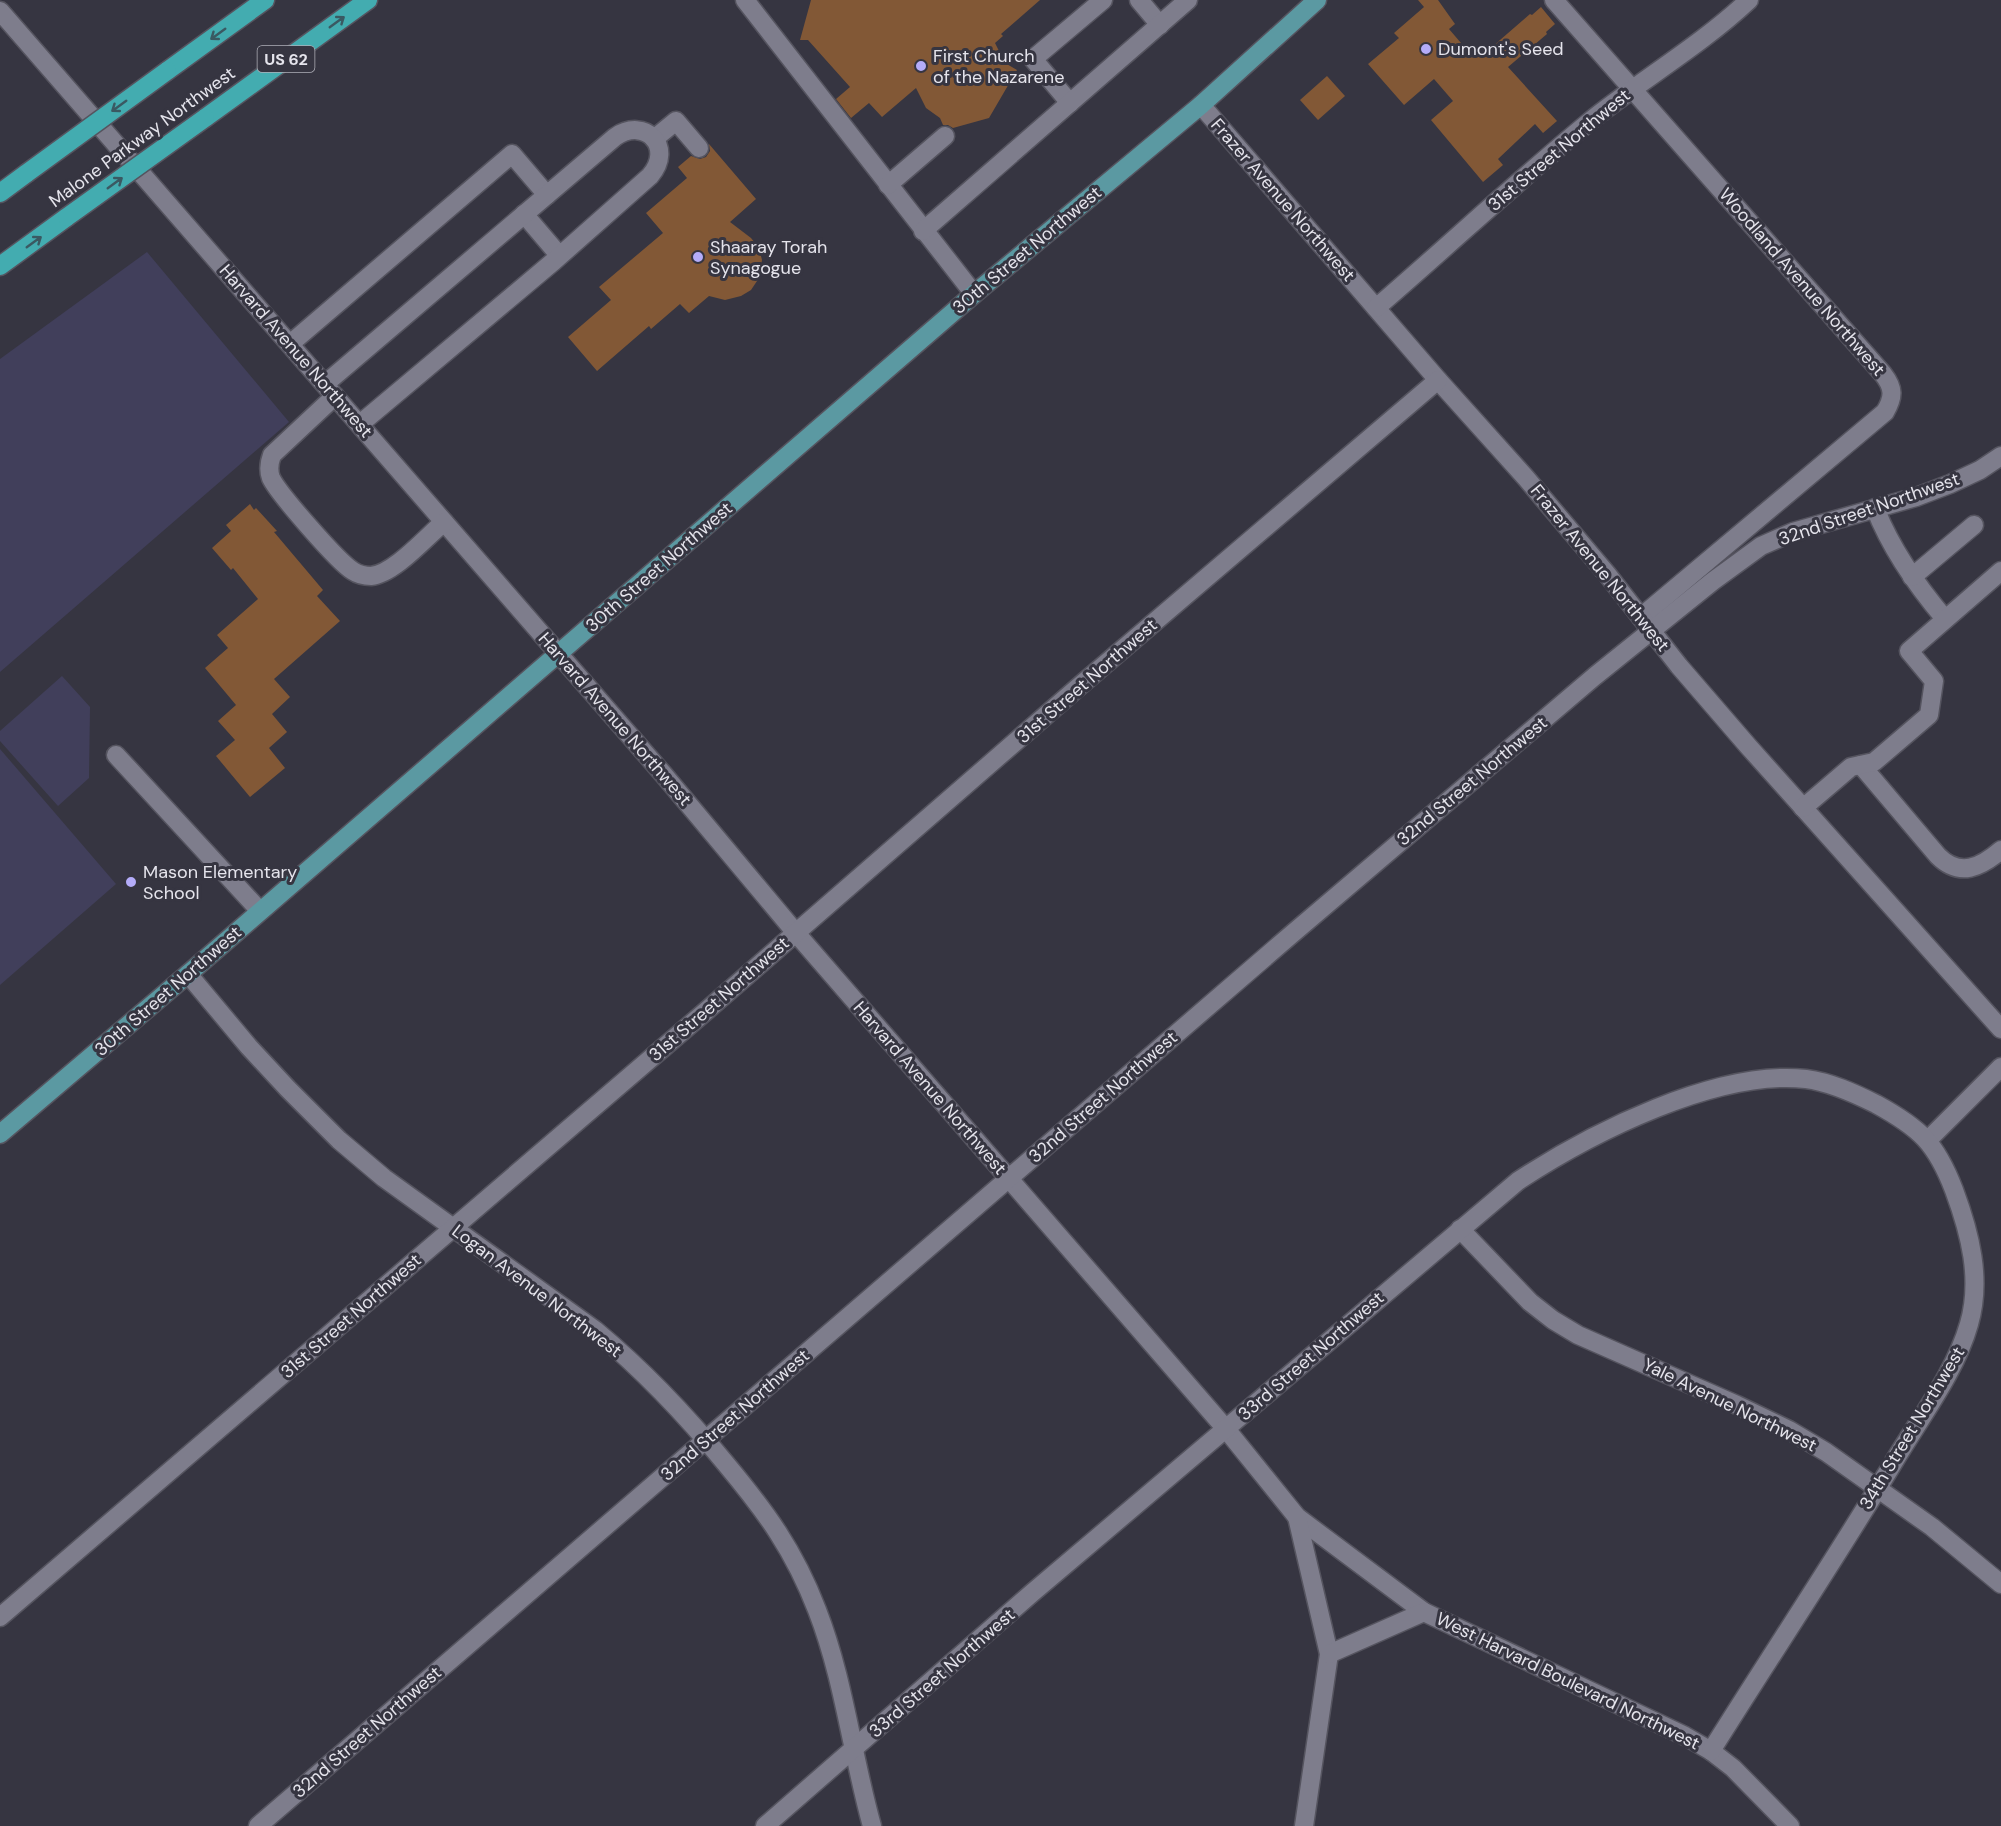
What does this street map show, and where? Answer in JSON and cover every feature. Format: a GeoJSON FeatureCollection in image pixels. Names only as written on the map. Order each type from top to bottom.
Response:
{"type":"FeatureCollection","features":[{"type":"Feature","properties":{"kind":"highway"},"geometry":{"type":"LineString","coordinates":[[0,193],[265,0]]}},
{"type":"Feature","properties":{"kind":"highway","name":"Malone Parkway Northwest"},"geometry":{"type":"LineString","coordinates":[[0,266],[368,0]]}},
{"type":"Feature","properties":{"kind":"main road","name":"30th Street Northwest"},"geometry":{"type":"LineString","coordinates":[[0,1134],[974,294],[1201,105],[1309,2]]}},
{"type":"Feature","properties":{"kind":"street"},"geometry":{"type":"LineString","coordinates":[[745,0],[974,294]]}},
{"type":"Feature","properties":{"kind":"street"},"geometry":{"type":"LineString","coordinates":[[1070,103],[1033,59],[1102,0]]}},
{"type":"Feature","properties":{"kind":"street"},"geometry":{"type":"LineString","coordinates":[[1139,0],[1160,25]]}},
{"type":"Feature","properties":{"kind":"street"},"geometry":{"type":"LineString","coordinates":[[923,231],[1188,0]]}},
{"type":"Feature","properties":{"kind":"street","name":"Woodland Avenue Northwest"},"geometry":{"type":"LineString","coordinates":[[1554,0],[1890,382],[1893,393],[1891,404],[1885,412],[1647,624]]}},
{"type":"Feature","properties":{"kind":"street","name":"31st Street Northwest"},"geometry":{"type":"LineString","coordinates":[[1376,308],[1588,123],[1705,36],[1749,0]]}},
{"type":"Feature","properties":{"kind":"street","name":"Harvard Avenue Northwest"},"geometry":{"type":"LineString","coordinates":[[0,11],[664,775],[796,933],[1226,1429]]}},
{"type":"Feature","properties":{"kind":"street","name":"Frazer Avenue Northwest"},"geometry":{"type":"LineString","coordinates":[[1201,105],[1438,380],[1526,478],[1679,666],[2001,1029]]}},
{"type":"Feature","properties":{"kind":"street"},"geometry":{"type":"LineString","coordinates":[[654,139],[676,121],[699,148]]}},
{"type":"Feature","properties":{"kind":"street"},"geometry":{"type":"LineString","coordinates":[[360,424],[654,171],[660,154],[654,139],[639,130],[621,133],[524,214],[330,390],[272,455],[269,465],[270,476],[279,490],[344,565],[362,576],[374,575],[392,567],[444,522]]}},
{"type":"Feature","properties":{"kind":"street"},"geometry":{"type":"LineString","coordinates":[[888,185],[945,136]]}},
{"type":"Feature","properties":{"kind":"street"},"geometry":{"type":"LineString","coordinates":[[290,344],[512,154],[547,195]]}},
{"type":"Feature","properties":{"kind":"street"},"geometry":{"type":"LineString","coordinates":[[524,214],[559,255]]}},
{"type":"Feature","properties":{"kind":"street","name":"31st Street Northwest"},"geometry":{"type":"LineString","coordinates":[[0,1617],[1438,380]]}},
{"type":"Feature","properties":{"kind":"street","name":"32nd Street Northwest"},"geometry":{"type":"LineString","coordinates":[[258,1826],[1309,919],[1595,676],[1647,624],[1761,546],[1794,532],[1950,484],[1980,470],[2001,456]]}},
{"type":"Feature","properties":{"kind":"street"},"geometry":{"type":"LineString","coordinates":[[1875,508],[1882,526],[1912,577],[1945,619]]}},
{"type":"Feature","properties":{"kind":"street"},"geometry":{"type":"LineString","coordinates":[[1912,577],[1974,525]]}},
{"type":"Feature","properties":{"kind":"street"},"geometry":{"type":"LineString","coordinates":[[1803,808],[1851,767],[1874,762],[1929,715],[1934,681],[1909,651],[2001,571]]}},
{"type":"Feature","properties":{"kind":"street"},"geometry":{"type":"LineString","coordinates":[[116,755],[260,911]]}},
{"type":"Feature","properties":{"kind":"street"},"geometry":{"type":"LineString","coordinates":[[1861,765],[1946,863],[1959,867],[1975,867],[1989,860],[2001,850]]}},
{"type":"Feature","properties":{"kind":"street","name":"Logan Avenue Northwest"},"geometry":{"type":"LineString","coordinates":[[188,974],[249,1047],[339,1140],[384,1178],[595,1330],[623,1354],[686,1417],[764,1510],[797,1562],[818,1610],[829,1645],[872,1826]]}},
{"type":"Feature","properties":{"kind":"street"},"geometry":{"type":"LineString","coordinates":[[1928,1140],[2001,1067]]}},
{"type":"Feature","properties":{"kind":"street","name":"33rd Street Northwest"},"geometry":{"type":"LineString","coordinates":[[765,1826],[1032,1593],[1460,1229],[1518,1181],[1550,1160],[1581,1143],[1670,1104],[1752,1080],[1807,1079],[1833,1086],[1859,1095],[1884,1109],[1909,1124],[1928,1140]]}},
{"type":"Feature","properties":{"kind":"street","name":"34th Street Northwest"},"geometry":{"type":"LineString","coordinates":[[1711,1751],[1878,1487],[1960,1351],[1970,1321],[1974,1260],[1968,1230],[1946,1169],[1928,1140]]}},
{"type":"Feature","properties":{"kind":"street","name":"Yale Avenue Northwest"},"geometry":{"type":"LineString","coordinates":[[1460,1229],[1530,1302],[1553,1320],[1578,1335],[1789,1430],[1878,1487],[1941,1534],[2001,1584]]}},
{"type":"Feature","properties":{"kind":"street","name":"West Harvard Boulevard Northwest"},"geometry":{"type":"LineString","coordinates":[[1226,1429],[1297,1517],[1424,1612],[1685,1736],[1711,1751],[1733,1768],[1790,1826]]}},
{"type":"Feature","properties":{"kind":"street"},"geometry":{"type":"LineString","coordinates":[[1297,1517],[1329,1654],[1304,1826]]}},
{"type":"Feature","properties":{"kind":"street","name":"West Harvard Boulevard Northwest"},"geometry":{"type":"LineString","coordinates":[[1329,1654],[1424,1612]]}},
{"type":"Feature","properties":{"kind":"shaded area"},"geometry":{"type":"Polygon","coordinates":[[[147,252],[289,422],[0,672],[0,359],[147,252]]]}},
{"type":"Feature","properties":{"kind":"shaded area"},"geometry":{"type":"Polygon","coordinates":[[[62,676],[90,707],[89,778],[58,806],[0,741],[0,731],[62,676]]]}},
{"type":"Feature","properties":{"kind":"shaded area"},"geometry":{"type":"Polygon","coordinates":[[[0,749],[116,884],[0,985],[0,749]]]}},
{"type":"Feature","properties":{"kind":"building","name":"First Church of the Nazarene"},"geometry":{"type":"Polygon","coordinates":[[[811,0],[1040,0],[1001,34],[1003,36],[995,43],[1005,63],[1017,70],[989,118],[953,128],[943,125],[940,118],[926,108],[916,88],[882,117],[869,103],[851,118],[836,99],[850,87],[808,40],[800,40],[811,0]]]}},
{"type":"Feature","properties":{"kind":"building"},"geometry":{"type":"Polygon","coordinates":[[[1418,0],[1438,0],[1455,24],[1449,29],[1473,57],[1485,53],[1541,7],[1555,24],[1546,32],[1547,34],[1508,67],[1557,121],[1543,133],[1535,124],[1498,159],[1503,165],[1483,182],[1431,120],[1453,101],[1434,79],[1404,105],[1368,64],[1399,38],[1394,33],[1424,7],[1418,0]]]}},
{"type":"Feature","properties":{"kind":"building"},"geometry":{"type":"Polygon","coordinates":[[[1327,76],[1345,96],[1318,120],[1300,100],[1327,76]]]}},
{"type":"Feature","properties":{"kind":"building","name":"Shaaray Torah Synagogue"},"geometry":{"type":"Polygon","coordinates":[[[709,144],[756,199],[730,222],[751,238],[759,248],[762,260],[759,278],[751,290],[741,296],[725,300],[709,296],[689,313],[680,304],[651,329],[649,326],[597,371],[568,337],[611,300],[599,287],[663,233],[646,213],[687,178],[678,167],[691,156],[700,159],[706,157],[710,151],[709,144]]]}},
{"type":"Feature","properties":{"kind":"building"},"geometry":{"type":"Polygon","coordinates":[[[250,504],[277,531],[274,532],[323,590],[317,596],[340,621],[274,679],[290,697],[272,714],[287,732],[269,748],[285,768],[250,797],[216,756],[235,740],[218,721],[236,705],[205,668],[228,648],[217,635],[258,599],[233,568],[231,570],[212,548],[231,531],[226,525],[250,504]]]}},
{"type":"Feature","properties":{"kind":"place","name":"Dumont's Seed"},"geometry":{"type":"Point","coordinates":[1426,49]}},
{"type":"Feature","properties":{"kind":"place","name":"First Church of the Nazarene"},"geometry":{"type":"Point","coordinates":[921,66]}},
{"type":"Feature","properties":{"kind":"place","name":"Shaaray Torah Synagogue"},"geometry":{"type":"Point","coordinates":[698,257]}},
{"type":"Feature","properties":{"kind":"place","name":"Mason Elementary School"},"geometry":{"type":"Point","coordinates":[131,882]}}]}
